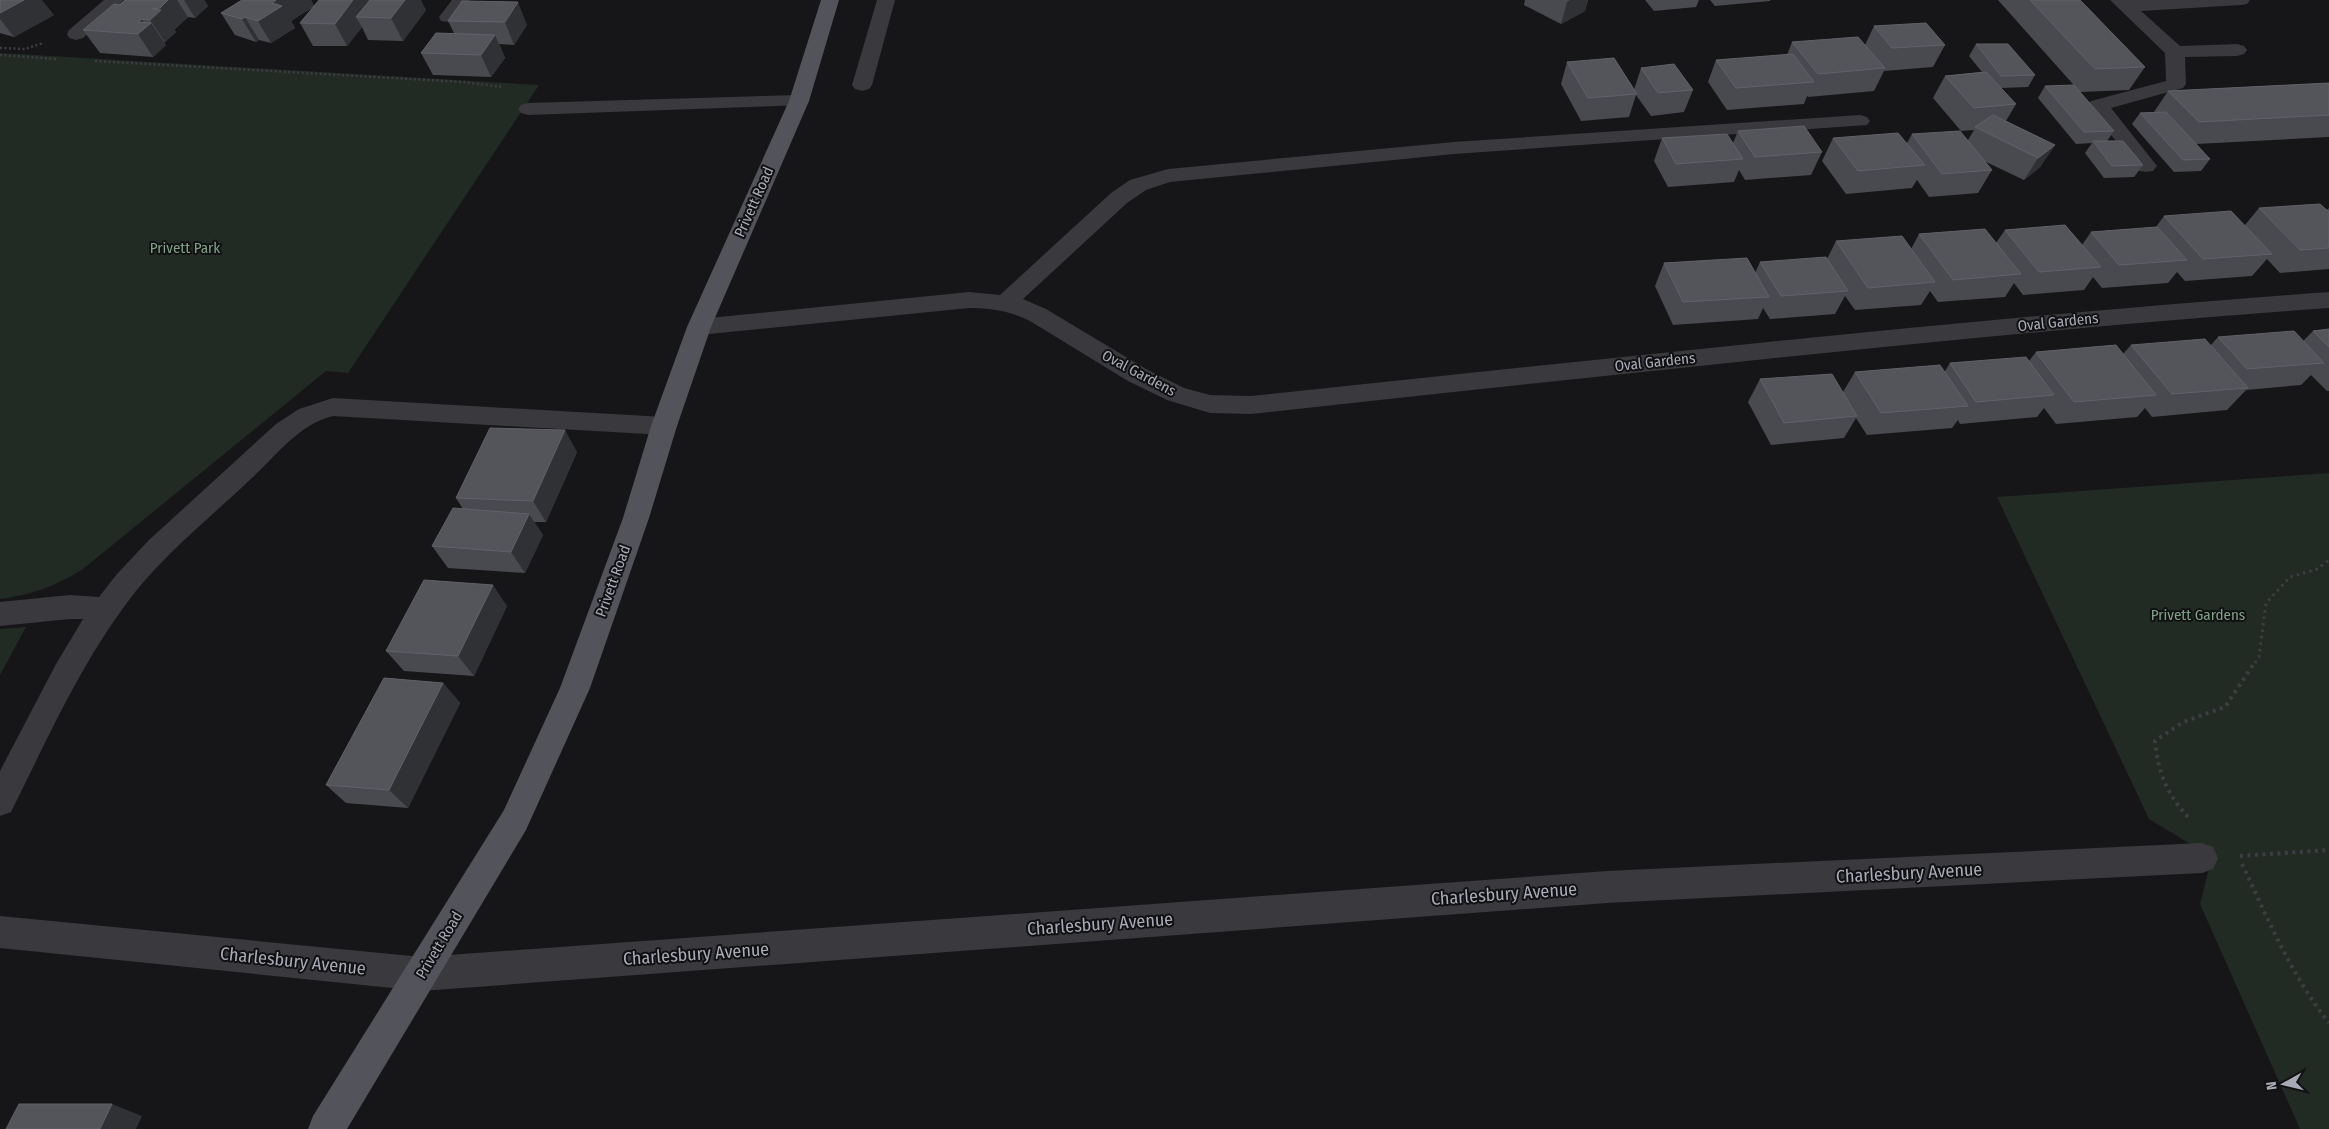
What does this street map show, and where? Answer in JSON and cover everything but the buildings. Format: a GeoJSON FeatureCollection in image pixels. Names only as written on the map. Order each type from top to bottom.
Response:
{"type":"FeatureCollection","features":[{"type":"Feature","properties":{"kind":"main road","name":"Privett Road"},"geometry":{"type":"LineString","coordinates":[[326,1129],[344,1096],[422,974],[515,820],[575,688],[636,518],[664,426],[699,327],[799,101],[830,0]]}},
{"type":"Feature","properties":{"kind":"street"},"geometry":{"type":"LineString","coordinates":[[76,34],[116,0]]}},
{"type":"Feature","properties":{"kind":"street"},"geometry":{"type":"LineString","coordinates":[[448,17],[461,0]]}},
{"type":"Feature","properties":{"kind":"street"},"geometry":{"type":"LineString","coordinates":[[862,85],[886,0]]}},
{"type":"Feature","properties":{"kind":"street"},"geometry":{"type":"LineString","coordinates":[[2123,3],[2240,0]]}},
{"type":"Feature","properties":{"kind":"street"},"geometry":{"type":"LineString","coordinates":[[2123,3],[2174,52],[2176,84],[2098,105],[2146,166]]}},
{"type":"Feature","properties":{"kind":"street"},"geometry":{"type":"LineString","coordinates":[[2174,52],[2237,50]]}},
{"type":"Feature","properties":{"kind":"street"},"geometry":{"type":"LineString","coordinates":[[528,109],[799,101]]}},
{"type":"Feature","properties":{"kind":"street"},"geometry":{"type":"LineString","coordinates":[[1006,302],[1119,198],[1138,185],[1168,176],[1454,148],[1860,121]]}},
{"type":"Feature","properties":{"kind":"street","name":"Oval Gardens"},"geometry":{"type":"LineString","coordinates":[[699,327],[969,300],[1006,302],[1038,315],[1163,388],[1195,400],[1225,405],[1250,405],[2144,314],[2329,300]]}},
{"type":"Feature","properties":{"kind":"street"},"geometry":{"type":"LineString","coordinates":[[0,802],[69,670],[106,609],[141,566],[289,429],[315,411],[333,407],[664,426]]}},
{"type":"Feature","properties":{"kind":"street"},"geometry":{"type":"LineString","coordinates":[[0,614],[70,607],[106,609]]}},
{"type":"Feature","properties":{"kind":"street","name":"Charlesbury Avenue"},"geometry":{"type":"LineString","coordinates":[[0,932],[422,974],[1606,887],[2202,858]]}},
{"type":"Feature","properties":{"kind":"path"},"geometry":{"type":"LineString","coordinates":[[0,55],[59,59]]}},
{"type":"Feature","properties":{"kind":"path"},"geometry":{"type":"LineString","coordinates":[[89,60],[453,82],[505,87]]}},
{"type":"Feature","properties":{"kind":"path"},"geometry":{"type":"LineString","coordinates":[[2193,824],[2176,804],[2158,768],[2155,741],[2182,722],[2225,708],[2259,657],[2266,603],[2290,578],[2317,569],[2329,560]]}},
{"type":"Feature","properties":{"kind":"path"},"geometry":{"type":"LineString","coordinates":[[2329,850],[2238,856],[2294,977],[2314,1006],[2329,1023]]}},
{"type":"Feature","properties":{"kind":"green space","name":"Privett Park"},"geometry":{"type":"Polygon","coordinates":[[[0,53],[539,85],[348,373],[326,371],[83,569],[43,589],[0,599],[0,53]]]}},
{"type":"Feature","properties":{"kind":"green space","name":"Privett Gardens"},"geometry":{"type":"Polygon","coordinates":[[[2329,473],[2329,1129],[2300,1129],[2200,904],[2212,857],[2149,819],[1997,497],[2329,473]]]}},
{"type":"Feature","properties":{"kind":"green space"},"geometry":{"type":"Polygon","coordinates":[[[26,627],[0,675],[0,629],[26,627]]]}}]}
